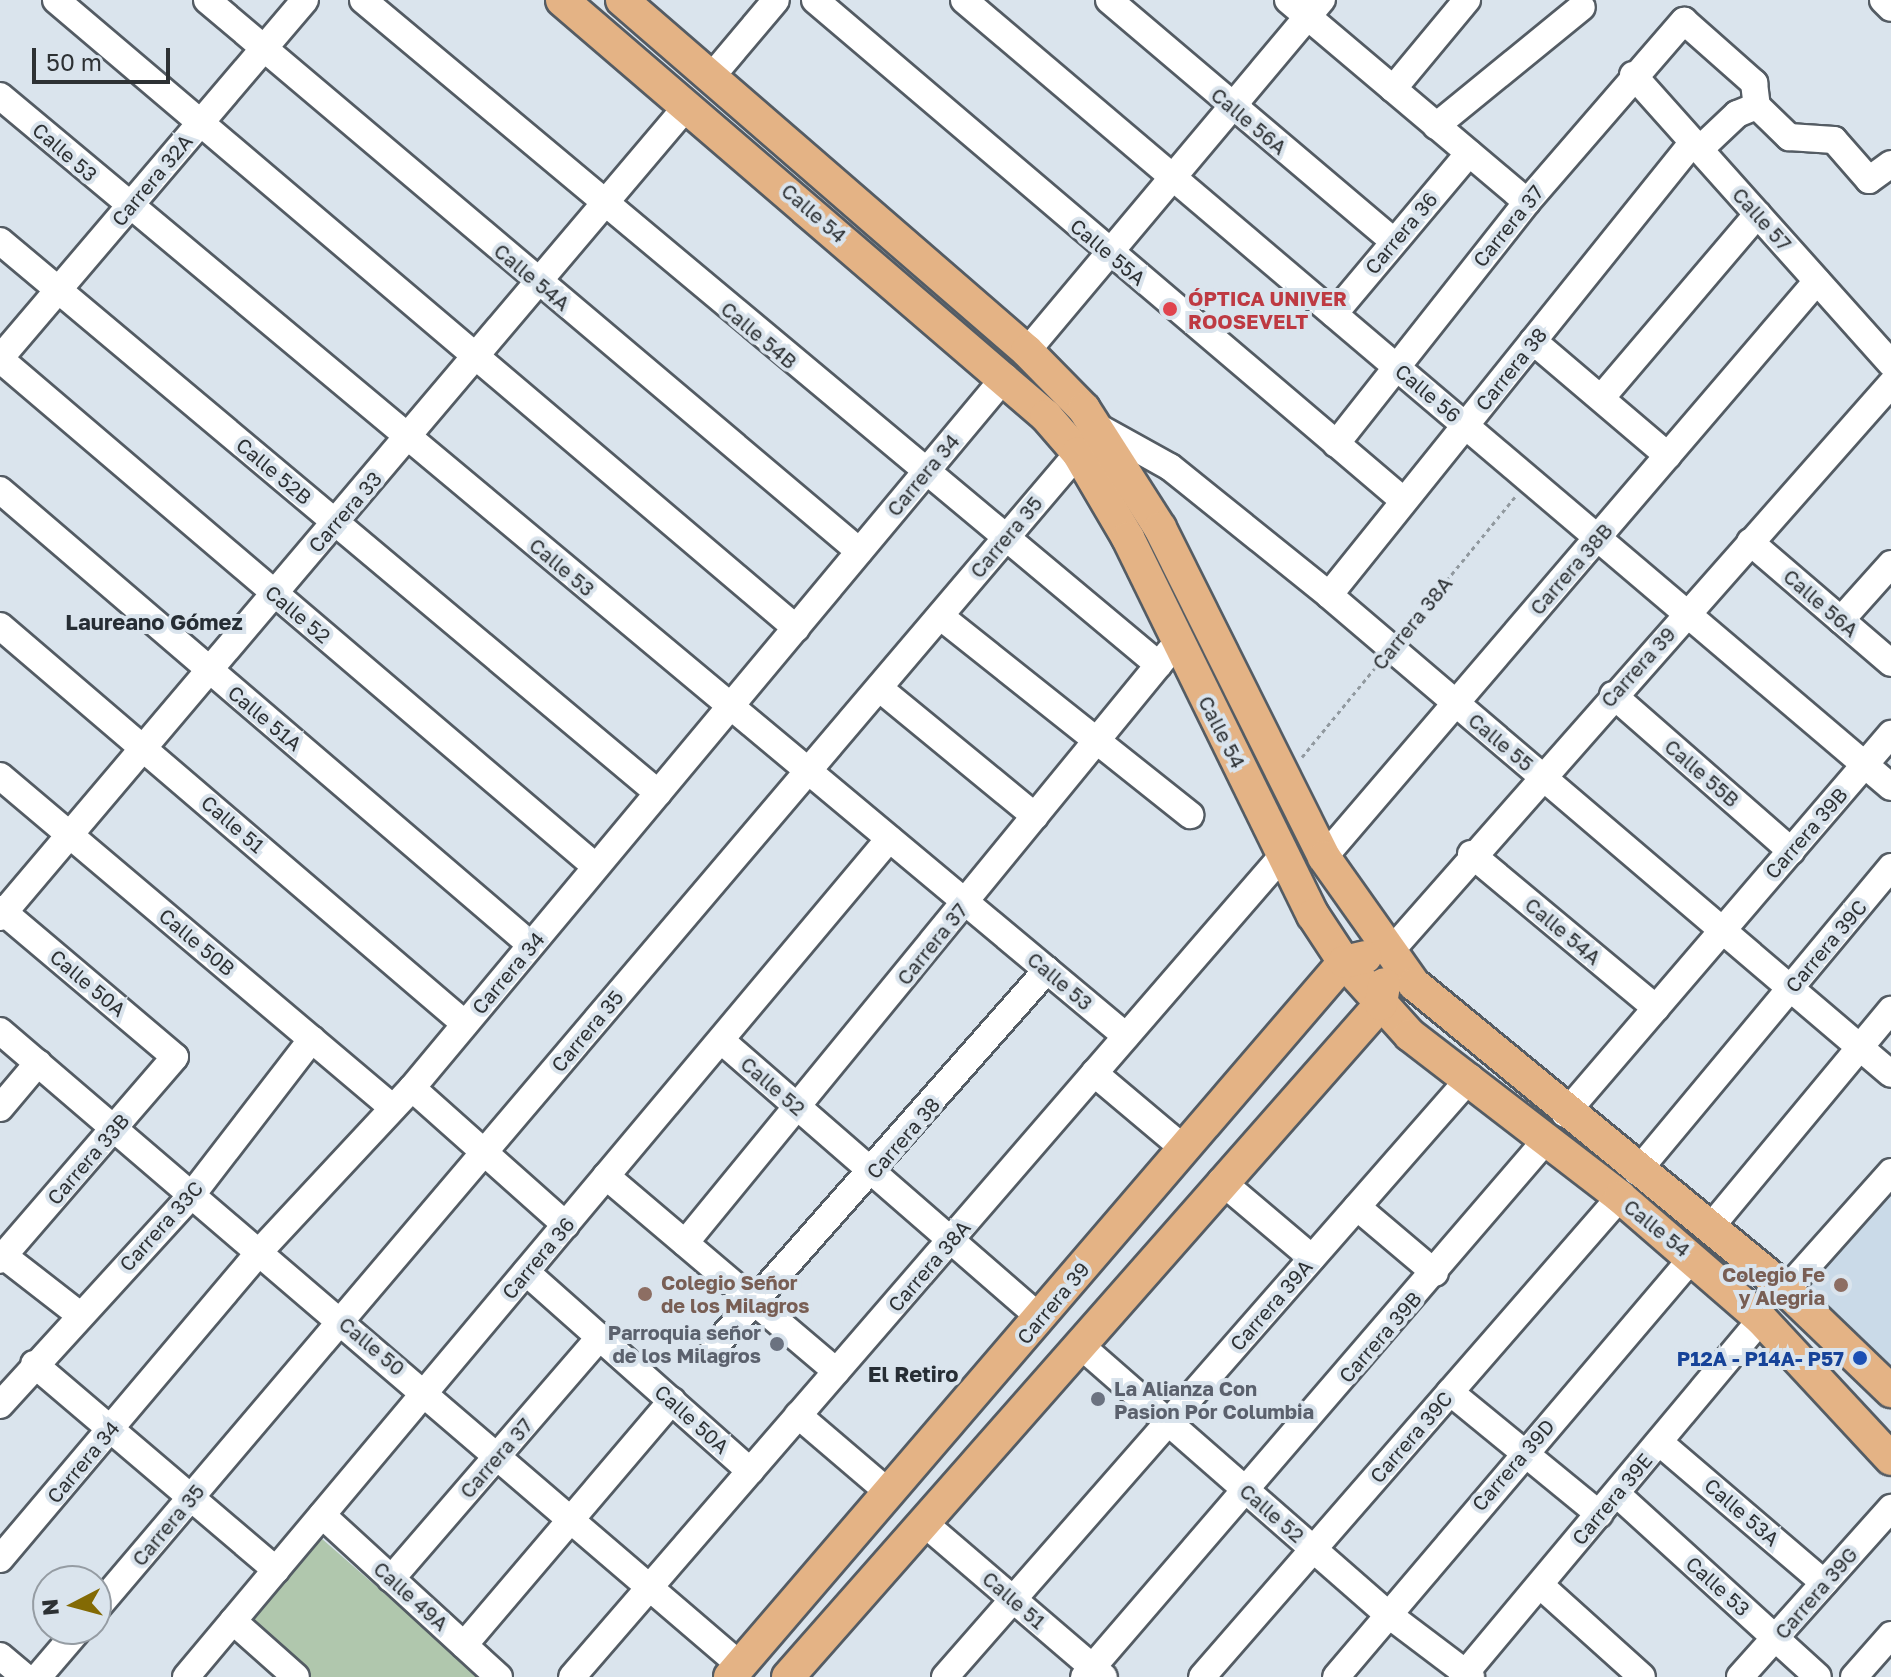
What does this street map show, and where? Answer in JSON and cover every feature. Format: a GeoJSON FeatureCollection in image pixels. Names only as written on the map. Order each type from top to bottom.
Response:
{"type":"FeatureCollection","features":[{"type":"Feature","properties":{"kind":"main road","name":"Calle 54"},"geometry":{"type":"LineString","coordinates":[[562,0],[1005,377],[1078,453],[1168,654],[1284,854],[1313,915],[1344,962],[1410,1035],[1470,1078],[1546,1140],[1709,1229],[1786,1290],[1891,1391]]}},
{"type":"Feature","properties":{"kind":"main road","name":"Calle 54"},"geometry":{"type":"LineString","coordinates":[[622,0],[1027,351],[1098,427],[1160,528],[1324,857],[1389,953],[1446,1018],[1565,1114],[1693,1257],[1761,1319],[1891,1459]]}},
{"type":"Feature","properties":{"kind":"main road"},"geometry":{"type":"LineString","coordinates":[[1313,915],[1326,947],[1313,997]]}},
{"type":"Feature","properties":{"kind":"main road"},"geometry":{"type":"LineString","coordinates":[[788,1677],[1162,1245],[1343,1042],[1381,1004],[1389,953],[1344,962]]}},
{"type":"Feature","properties":{"kind":"main road","name":"Carrera 39"},"geometry":{"type":"LineString","coordinates":[[735,1671],[1344,962]]}},
{"type":"Feature","properties":{"kind":"main road"},"geometry":{"type":"LineString","coordinates":[[1343,1042],[1377,1026],[1410,1035]]}},
{"type":"Feature","properties":{"kind":"main road"},"geometry":{"type":"LineString","coordinates":[[1129,1214],[1124,1228],[1131,1245],[1144,1251],[1162,1245]]}},
{"type":"Feature","properties":{"kind":"main road"},"geometry":{"type":"LineString","coordinates":[[1080,1269],[1109,1272],[1116,1285],[1112,1305]]}},
{"type":"Feature","properties":{"kind":"main road"},"geometry":{"type":"LineString","coordinates":[[856,1531],[853,1557],[867,1568],[885,1564]]}},
{"type":"Feature","properties":{"kind":"main road"},"geometry":{"type":"LineString","coordinates":[[809,1582],[823,1575],[844,1583],[843,1612]]}},
{"type":"Feature","properties":{"kind":"street"},"geometry":{"type":"LineString","coordinates":[[56,0],[796,628]]}},
{"type":"Feature","properties":{"kind":"street","name":"Calle 54A"},"geometry":{"type":"LineString","coordinates":[[207,0],[859,551]]}},
{"type":"Feature","properties":{"kind":"street","name":"Carrera 32A"},"geometry":{"type":"LineString","coordinates":[[0,359],[305,0]]}},
{"type":"Feature","properties":{"kind":"street","name":"Calle 54B"},"geometry":{"type":"LineString","coordinates":[[363,0],[1003,541],[1168,654]]}},
{"type":"Feature","properties":{"kind":"street"},"geometry":{"type":"LineString","coordinates":[[712,76],[776,0]]}},
{"type":"Feature","properties":{"kind":"street","name":"Calle 55A"},"geometry":{"type":"LineString","coordinates":[[815,0],[1109,254],[1404,501]]}},
{"type":"Feature","properties":{"kind":"street","name":"Calle 56"},"geometry":{"type":"LineString","coordinates":[[964,0],[1891,787]]}},
{"type":"Feature","properties":{"kind":"street","name":"Calle 56A"},"geometry":{"type":"LineString","coordinates":[[1109,0],[1392,240]]}},
{"type":"Feature","properties":{"kind":"street"},"geometry":{"type":"LineString","coordinates":[[1393,89],[1467,0]]}},
{"type":"Feature","properties":{"kind":"street"},"geometry":{"type":"LineString","coordinates":[[1883,0],[1891,8]]}},
{"type":"Feature","properties":{"kind":"street"},"geometry":{"type":"LineString","coordinates":[[1027,351],[1232,107],[1306,6],[1393,89],[1527,202]]}},
{"type":"Feature","properties":{"kind":"street"},"geometry":{"type":"LineString","coordinates":[[1436,126],[1582,7]]}},
{"type":"Feature","properties":{"kind":"street","name":"Carrera 37"},"geometry":{"type":"LineString","coordinates":[[1336,444],[1527,202],[1633,75],[1692,22],[1754,83],[1757,106]]}},
{"type":"Feature","properties":{"kind":"street","name":"Calle 57"},"geometry":{"type":"LineString","coordinates":[[1633,75],[1891,364]]}},
{"type":"Feature","properties":{"kind":"street","name":"Calle 53"},"geometry":{"type":"LineString","coordinates":[[0,96],[129,208],[1126,1036]]}},
{"type":"Feature","properties":{"kind":"street","name":"Carrera 33"},"geometry":{"type":"LineString","coordinates":[[1,913],[408,440],[688,105]]}},
{"type":"Feature","properties":{"kind":"street"},"geometry":{"type":"LineString","coordinates":[[1757,106],[1789,137],[1837,142],[1863,177],[1891,164]]}},
{"type":"Feature","properties":{"kind":"street","name":"Carrera 38"},"geometry":{"type":"LineString","coordinates":[[1329,595],[1533,341],[1697,146],[1737,114],[1757,106]]}},
{"type":"Feature","properties":{"kind":"street","name":"Carrera 36"},"geometry":{"type":"LineString","coordinates":[[1334,314],[1392,240],[1469,153]]}},
{"type":"Feature","properties":{"kind":"street"},"geometry":{"type":"LineString","coordinates":[[1602,397],[1758,214]]}},
{"type":"Feature","properties":{"kind":"street","name":"Calle 52B"},"geometry":{"type":"LineString","coordinates":[[0,241],[658,793]]}},
{"type":"Feature","properties":{"kind":"street","name":"Carrera 38B"},"geometry":{"type":"LineString","coordinates":[[1324,857],[1817,281]]}},
{"type":"Feature","properties":{"kind":"street"},"geometry":{"type":"LineString","coordinates":[[1533,341],[1668,456]]}},
{"type":"Feature","properties":{"kind":"street","name":"Calle 52"},"geometry":{"type":"LineString","coordinates":[[0,359],[596,867]]}},
{"type":"Feature","properties":{"kind":"street","name":"Carrera 34"},"geometry":{"type":"LineString","coordinates":[[0,1559],[260,1251],[412,1088],[1005,377]]}},
{"type":"Feature","properties":{"kind":"street","name":"Carrera 39"},"geometry":{"type":"LineString","coordinates":[[1389,953],[1471,854],[1891,384]]}},
{"type":"Feature","properties":{"kind":"street","name":"Calle 55"},"geometry":{"type":"LineString","coordinates":[[1098,427],[1170,467],[1329,595],[1891,1074]]}},
{"type":"Feature","properties":{"kind":"street","name":"Carrera 35"},"geometry":{"type":"LineString","coordinates":[[112,1590],[1078,453]]}},
{"type":"Feature","properties":{"kind":"street","name":"Calle 51A"},"geometry":{"type":"LineString","coordinates":[[0,490],[531,945]]}},
{"type":"Feature","properties":{"kind":"street","name":"Calle 56A"},"geometry":{"type":"LineString","coordinates":[[1750,542],[1891,663]]}},
{"type":"Feature","properties":{"kind":"street"},"geometry":{"type":"LineString","coordinates":[[1841,620],[1891,564]]}},
{"type":"Feature","properties":{"kind":"street"},"geometry":{"type":"LineString","coordinates":[[940,616],[1095,743],[1190,815]]}},
{"type":"Feature","properties":{"kind":"street","name":"Calle 51"},"geometry":{"type":"LineString","coordinates":[[0,626],[465,1024]]}},
{"type":"Feature","properties":{"kind":"street","name":"Carrera 37"},"geometry":{"type":"LineString","coordinates":[[685,1243],[800,1108],[1168,654]]}},
{"type":"Feature","properties":{"kind":"street"},"geometry":{"type":"LineString","coordinates":[[879,688],[1035,816]]}},
{"type":"Feature","properties":{"kind":"street","name":"Calle 55B"},"geometry":{"type":"LineString","coordinates":[[1613,695],[1791,851]]}},
{"type":"Feature","properties":{"kind":"street","name":"Carrera 39B"},"geometry":{"type":"LineString","coordinates":[[1565,1114],[1891,734]]}},
{"type":"Feature","properties":{"kind":"street","name":"Calle 50B"},"geometry":{"type":"LineString","coordinates":[[0,776],[393,1108]]}},
{"type":"Feature","properties":{"kind":"street","name":"Carrera 36"},"geometry":{"type":"LineString","coordinates":[[186,1677],[606,1176],[723,1042],[889,839]]}},
{"type":"Feature","properties":{"kind":"street","name":"Carrera 38A"},"geometry":{"type":"LineString","coordinates":[[572,1677],[1284,854]]}},
{"type":"Feature","properties":{"kind":"street","name":"Calle 54A"},"geometry":{"type":"LineString","coordinates":[[1471,854],[1656,1008]]}},
{"type":"Feature","properties":{"kind":"street","name":"Carrera 39C"},"geometry":{"type":"LineString","coordinates":[[1202,1677],[1629,1184],[1891,867]]}},
{"type":"Feature","properties":{"kind":"street","name":"Calle 50A"},"geometry":{"type":"LineString","coordinates":[[1,913],[175,1057]]}},
{"type":"Feature","properties":{"kind":"street","name":"Carrera 38"},"geometry":{"type":"LineString","coordinates":[[714,1347],[874,1173],[1047,970]]}},
{"type":"Feature","properties":{"kind":"street"},"geometry":{"type":"LineString","coordinates":[[1709,1229],[1891,1010]]}},
{"type":"Feature","properties":{"kind":"street","name":"Calle 50"},"geometry":{"type":"LineString","coordinates":[[0,1031],[426,1392],[650,1587],[735,1671]]}},
{"type":"Feature","properties":{"kind":"street","name":"Carrera 33C"},"geometry":{"type":"LineString","coordinates":[[0,1405],[34,1364],[191,1196],[312,1039]]}},
{"type":"Feature","properties":{"kind":"street","name":"Calle 52"},"geometry":{"type":"LineString","coordinates":[[723,1042],[1041,1318]]}},
{"type":"Feature","properties":{"kind":"street","name":"Carrera 33B"},"geometry":{"type":"LineString","coordinates":[[1,1256],[175,1057]]}},
{"type":"Feature","properties":{"kind":"street"},"geometry":{"type":"LineString","coordinates":[[0,1108],[38,1063]]}},
{"type":"Feature","properties":{"kind":"street"},"geometry":{"type":"LineString","coordinates":[[1094,1073],[1183,1148]]}},
{"type":"Feature","properties":{"kind":"street","name":"Carrera 39A"},"geometry":{"type":"LineString","coordinates":[[945,1677],[1470,1078]]}},
{"type":"Feature","properties":{"kind":"street"},"geometry":{"type":"LineString","coordinates":[[412,1088],[566,1225]]}},
{"type":"Feature","properties":{"kind":"street","name":"Carrera 39B"},"geometry":{"type":"LineString","coordinates":[[1094,1674],[1246,1490],[1546,1140]]}},
{"type":"Feature","properties":{"kind":"street"},"geometry":{"type":"LineString","coordinates":[[1786,1290],[1891,1172]]}},
{"type":"Feature","properties":{"kind":"street"},"geometry":{"type":"LineString","coordinates":[[606,1176],[836,1371]]}},
{"type":"Feature","properties":{"kind":"street"},"geometry":{"type":"LineString","coordinates":[[1221,1181],[1312,1258]]}},
{"type":"Feature","properties":{"kind":"street"},"geometry":{"type":"LineString","coordinates":[[1357,1207],[1435,1273]]}},
{"type":"Feature","properties":{"kind":"street"},"geometry":{"type":"LineString","coordinates":[[1,1256],[80,1315]]}},
{"type":"Feature","properties":{"kind":"street","name":"Carrera 39D"},"geometry":{"type":"LineString","coordinates":[[1336,1677],[1385,1612],[1693,1257]]}},
{"type":"Feature","properties":{"kind":"street","name":"Calle 50A"},"geometry":{"type":"LineString","coordinates":[[526,1272],[750,1471]]}},
{"type":"Feature","properties":{"kind":"street","name":"Carrera 39E"},"geometry":{"type":"LineString","coordinates":[[1466,1676],[1761,1319]]}},
{"type":"Feature","properties":{"kind":"street","name":"Carrera 37"},"geometry":{"type":"LineString","coordinates":[[391,1579],[600,1337]]}},
{"type":"Feature","properties":{"kind":"street","name":"Calle 52"},"geometry":{"type":"LineString","coordinates":[[1079,1344],[1385,1612],[1466,1676]]}},
{"type":"Feature","properties":{"kind":"street"},"geometry":{"type":"LineString","coordinates":[[34,1364],[189,1500],[276,1570]]}},
{"type":"Feature","properties":{"kind":"street"},"geometry":{"type":"LineString","coordinates":[[1450,1392],[1599,1514]]}},
{"type":"Feature","properties":{"kind":"street"},"geometry":{"type":"LineString","coordinates":[[464,1645],[575,1522],[672,1401]]}},
{"type":"Feature","properties":{"kind":"street"},"geometry":{"type":"LineString","coordinates":[[798,1415],[888,1492]]}},
{"type":"Feature","properties":{"kind":"street","name":"Calle 53A"},"geometry":{"type":"LineString","coordinates":[[1659,1442],[1824,1583]]}},
{"type":"Feature","properties":{"kind":"street","name":"Calle 53"},"geometry":{"type":"LineString","coordinates":[[1618,1495],[1818,1677]]}},
{"type":"Feature","properties":{"kind":"street","name":"Carrera 39G"},"geometry":{"type":"LineString","coordinates":[[1740,1677],[1891,1508]]}},
{"type":"Feature","properties":{"kind":"street","name":"Calle 49A"},"geometry":{"type":"LineString","coordinates":[[322,1515],[499,1677]]}},
{"type":"Feature","properties":{"kind":"street","name":"Calle 51"},"geometry":{"type":"LineString","coordinates":[[923,1522],[1094,1674]]}},
{"type":"Feature","properties":{"kind":"street"},"geometry":{"type":"LineString","coordinates":[[1540,1585],[1642,1677]]}},
{"type":"Feature","properties":{"kind":"street"},"geometry":{"type":"LineString","coordinates":[[233,1621],[296,1677]]}},
{"type":"Feature","properties":{"kind":"street"},"geometry":{"type":"LineString","coordinates":[[1854,1677],[1891,1635]]}},
{"type":"Feature","properties":{"kind":"street"},"geometry":{"type":"LineString","coordinates":[[38,1677],[65,1645]]}},
{"type":"Feature","properties":{"kind":"street"},"geometry":{"type":"LineString","coordinates":[[0,1656],[25,1677]]}},
{"type":"Feature","properties":{"kind":"path","name":"Carrera 38A"},"geometry":{"type":"LineString","coordinates":[[1295,766],[1529,480]]}},
{"type":"Feature","properties":{"kind":"shaded area","name":"Colegio Fe y Alegria"},"geometry":{"type":"Polygon","coordinates":[[[1891,1172],[1891,1391],[1786,1290],[1891,1172]]]}},
{"type":"Feature","properties":{"kind":"green space"},"geometry":{"type":"Polygon","coordinates":[[[313,1531],[480,1677],[309,1677],[243,1621],[313,1531]]]}},
{"type":"Feature","properties":{"kind":"place","name":"ÓPTICA UNIVER ROOSEVELT"},"geometry":{"type":"Point","coordinates":[1170,309]}},
{"type":"Feature","properties":{"kind":"place","name":"Colegio Fe y Alegria"},"geometry":{"type":"Point","coordinates":[1841,1285]}},
{"type":"Feature","properties":{"kind":"place","name":"Colegio Señor de los Milagros"},"geometry":{"type":"Point","coordinates":[645,1294]}},
{"type":"Feature","properties":{"kind":"place","name":"Parroquia señor de los Milagros"},"geometry":{"type":"Point","coordinates":[777,1344]}},
{"type":"Feature","properties":{"kind":"place","name":"P12A - P14A- P57"},"geometry":{"type":"Point","coordinates":[1860,1358]}},
{"type":"Feature","properties":{"kind":"place","name":"La Alianza Con Pasion Por Columbia"},"geometry":{"type":"Point","coordinates":[1098,1399]}},
{"type":"Feature","properties":{"kind":"district","name":"Laureano Gómez"},"geometry":{"type":"Point","coordinates":[154,622]}},
{"type":"Feature","properties":{"kind":"district","name":"El Retiro"},"geometry":{"type":"Point","coordinates":[913,1374]}}]}
